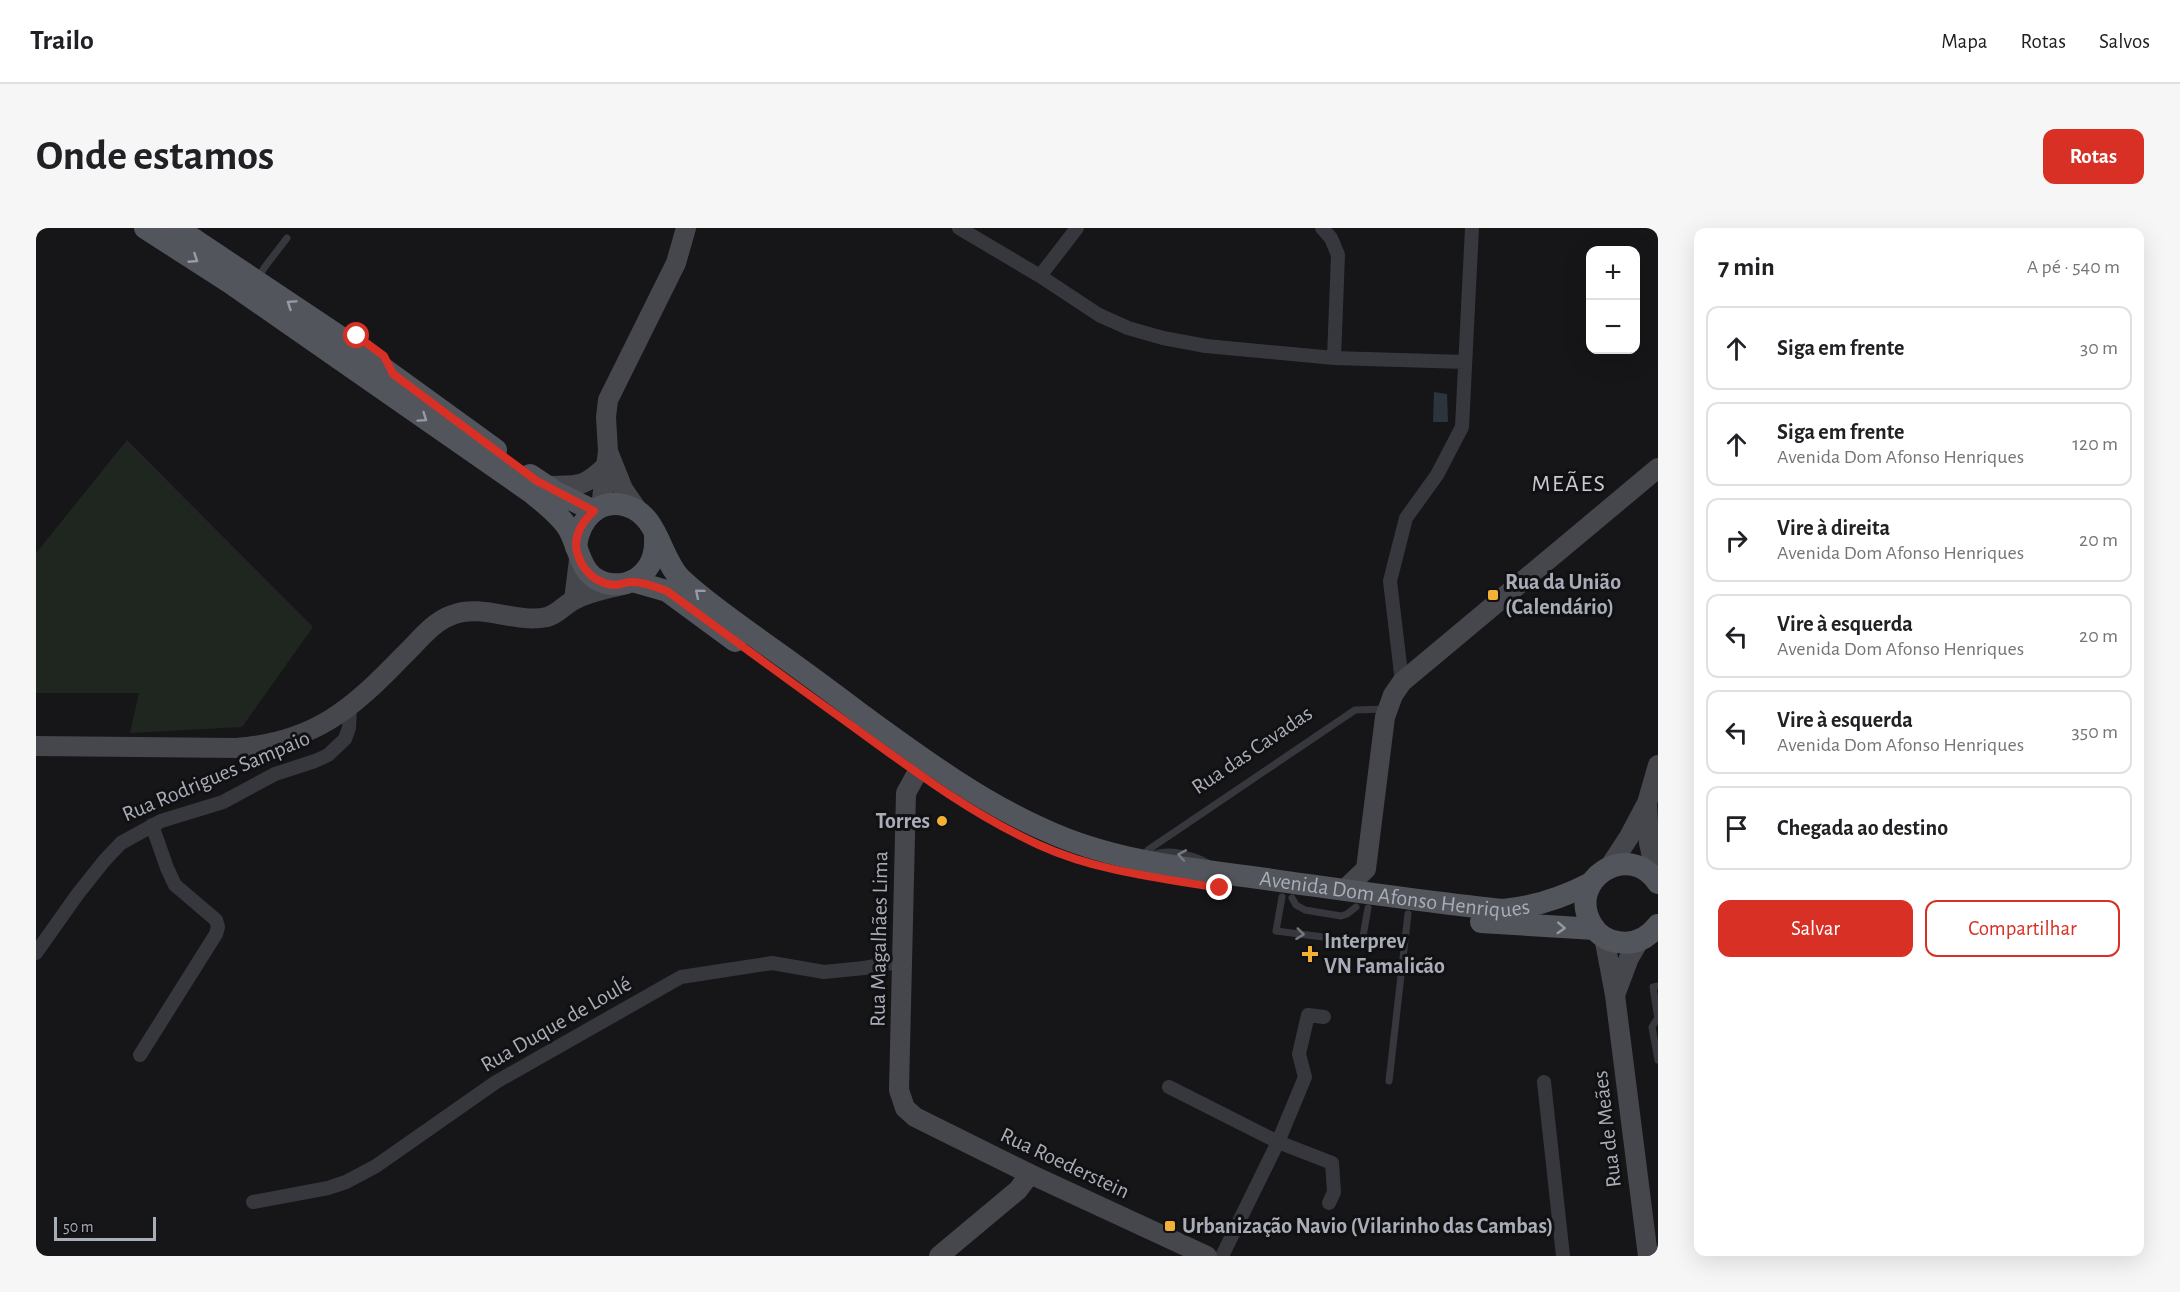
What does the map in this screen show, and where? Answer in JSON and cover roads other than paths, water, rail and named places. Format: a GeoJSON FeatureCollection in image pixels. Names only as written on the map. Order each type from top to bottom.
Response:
{"type":"FeatureCollection","features":[{"type":"Feature","properties":{"kind":"main road","name":"Avenida Dom Afonso Henriques"},"geometry":{"type":"LineString","coordinates":[[145,228],[229,282],[532,493],[555,511],[568,528],[590,575],[616,585],[628,583],[667,591],[917,773],[996,823],[1040,845],[1116,870],[1287,897],[1503,910],[1528,908],[1546,902],[1591,883],[1599,873],[1610,866]]}},
{"type":"Feature","properties":{"kind":"main road"},"geometry":{"type":"LineString","coordinates":[[177,228],[257,281],[348,336],[546,486],[597,509]]}},
{"type":"Feature","properties":{"kind":"main road"},"geometry":{"type":"LineString","coordinates":[[578,553],[578,533],[584,520],[597,509],[613,504],[638,511]]}},
{"type":"Feature","properties":{"kind":"main road","name":"Avenida Dom Afonso Henriques"},"geometry":{"type":"LineString","coordinates":[[638,511],[649,521],[665,558],[679,577],[726,616],[950,777],[1005,811],[1046,831],[1118,856],[1147,855],[1215,872],[1362,900],[1408,914],[1599,933],[1615,942],[1627,943],[1651,934]]}},
{"type":"Feature","properties":{"kind":"main road"},"geometry":{"type":"LineString","coordinates":[[628,583],[643,574],[652,563],[656,549],[655,535]]}},
{"type":"Feature","properties":{"kind":"main road"},"geometry":{"type":"LineString","coordinates":[[1610,866],[1636,865],[1647,871],[1657,881]]}},
{"type":"Feature","properties":{"kind":"main road"},"geometry":{"type":"LineString","coordinates":[[1591,883],[1586,894],[1585,907],[1588,919],[1599,933]]}},
{"type":"Feature","properties":{"kind":"street"},"geometry":{"type":"LineString","coordinates":[[597,509],[607,459],[608,400],[676,263],[686,228]]}},
{"type":"Feature","properties":{"kind":"street"},"geometry":{"type":"LineString","coordinates":[[959,228],[1040,276],[1099,315],[1128,328],[1163,339],[1206,346],[1334,358],[1465,362]]}},
{"type":"Feature","properties":{"kind":"street"},"geometry":{"type":"LineString","coordinates":[[1040,276],[1077,228]]}},
{"type":"Feature","properties":{"kind":"street"},"geometry":{"type":"LineString","coordinates":[[1322,228],[1331,238],[1338,255],[1334,358]]}},
{"type":"Feature","properties":{"kind":"street"},"geometry":{"type":"LineString","coordinates":[[1402,682],[1389,581],[1406,518],[1437,475],[1462,427],[1472,228]]}},
{"type":"Feature","properties":{"kind":"street"},"geometry":{"type":"LineString","coordinates":[[546,486],[580,486],[591,480],[607,459]]}},
{"type":"Feature","properties":{"kind":"street"},"geometry":{"type":"LineString","coordinates":[[607,459],[638,511]]}},
{"type":"Feature","properties":{"kind":"street"},"geometry":{"type":"LineString","coordinates":[[1362,900],[1385,717],[1393,695],[1402,682],[1658,468]]}},
{"type":"Feature","properties":{"kind":"street"},"geometry":{"type":"LineString","coordinates":[[574,600],[578,553]]}},
{"type":"Feature","properties":{"kind":"street"},"geometry":{"type":"LineString","coordinates":[[36,746],[250,747],[290,738],[316,728],[350,708],[433,626],[452,615],[473,612],[524,618],[548,616],[558,612],[574,600],[628,583]]}},
{"type":"Feature","properties":{"kind":"street","name":"Rua Rodrigues Sampaio"},"geometry":{"type":"LineString","coordinates":[[36,953],[77,895],[121,843],[152,825],[223,802],[275,774],[309,764],[327,755],[345,739],[349,728],[350,708]]}},
{"type":"Feature","properties":{"kind":"street"},"geometry":{"type":"LineString","coordinates":[[1610,866],[1647,803],[1658,765]]}},
{"type":"Feature","properties":{"kind":"street","name":"Rua Magalhães Lima"},"geometry":{"type":"LineString","coordinates":[[906,1108],[899,1090],[906,793],[917,773]]}},
{"type":"Feature","properties":{"kind":"street"},"geometry":{"type":"LineString","coordinates":[[1647,803],[1649,843],[1657,881]]}},
{"type":"Feature","properties":{"kind":"street"},"geometry":{"type":"LineString","coordinates":[[140,1054],[219,927],[216,920],[175,885],[152,825]]}},
{"type":"Feature","properties":{"kind":"street"},"geometry":{"type":"LineString","coordinates":[[1362,900],[1366,869]]}},
{"type":"Feature","properties":{"kind":"street","name":"Rua de Meães"},"geometry":{"type":"LineString","coordinates":[[1599,933],[1615,995],[1648,1256]]}},
{"type":"Feature","properties":{"kind":"street","name":"Rua de Meães"},"geometry":{"type":"LineString","coordinates":[[1615,995],[1629,958],[1651,934]]}},
{"type":"Feature","properties":{"kind":"street","name":"Rua Duque de Loulé"},"geometry":{"type":"LineString","coordinates":[[253,1202],[328,1188],[360,1175],[496,1082],[681,977],[772,963],[824,972],[902,961]]}},
{"type":"Feature","properties":{"kind":"street"},"geometry":{"type":"LineString","coordinates":[[1222,1256],[1278,1142],[1305,1077],[1299,1053],[1308,1015],[1324,1017]]}},
{"type":"Feature","properties":{"kind":"street"},"geometry":{"type":"LineString","coordinates":[[1544,1082],[1563,1256]]}},
{"type":"Feature","properties":{"kind":"street"},"geometry":{"type":"LineString","coordinates":[[1169,1087],[1278,1142],[1332,1164],[1334,1192],[1329,1203]]}},
{"type":"Feature","properties":{"kind":"street","name":"Rua Roederstein"},"geometry":{"type":"LineString","coordinates":[[906,1108],[915,1117],[1030,1174],[1207,1256]]}},
{"type":"Feature","properties":{"kind":"street"},"geometry":{"type":"LineString","coordinates":[[939,1256],[1018,1190],[1030,1174]]}},
{"type":"Feature","properties":{"kind":"lane"},"geometry":{"type":"LineString","coordinates":[[257,281],[287,238]]}},
{"type":"Feature","properties":{"kind":"lane","name":"Rua das Cavadas"},"geometry":{"type":"LineString","coordinates":[[1147,855],[1355,710],[1388,709]]}},
{"type":"Feature","properties":{"kind":"lane"},"geometry":{"type":"LineString","coordinates":[[1287,897],[1276,931],[1362,942],[1362,900]]}},
{"type":"Feature","properties":{"kind":"lane"},"geometry":{"type":"LineString","coordinates":[[1389,1081],[1408,914]]}},
{"type":"Feature","properties":{"kind":"lane"},"geometry":{"type":"LineString","coordinates":[[1658,986],[1653,987],[1658,1019],[1652,1027],[1658,1060]]}},
{"type":"Feature","properties":{"kind":"place","name":"Rua da União (Calendário)"},"geometry":{"type":"Point","coordinates":[1493,595]}},
{"type":"Feature","properties":{"kind":"place","name":"Torres"},"geometry":{"type":"Point","coordinates":[942,821]}},
{"type":"Feature","properties":{"kind":"place","name":"Interprev VN Famalicão"},"geometry":{"type":"Point","coordinates":[1310,954]}},
{"type":"Feature","properties":{"kind":"place","name":"Urbanização Navio (Vilarinho das Cambas)"},"geometry":{"type":"Point","coordinates":[1170,1226]}},
{"type":"Feature","properties":{"kind":"district","name":"MEÃES"},"geometry":{"type":"Point","coordinates":[1569,484]}}]}
